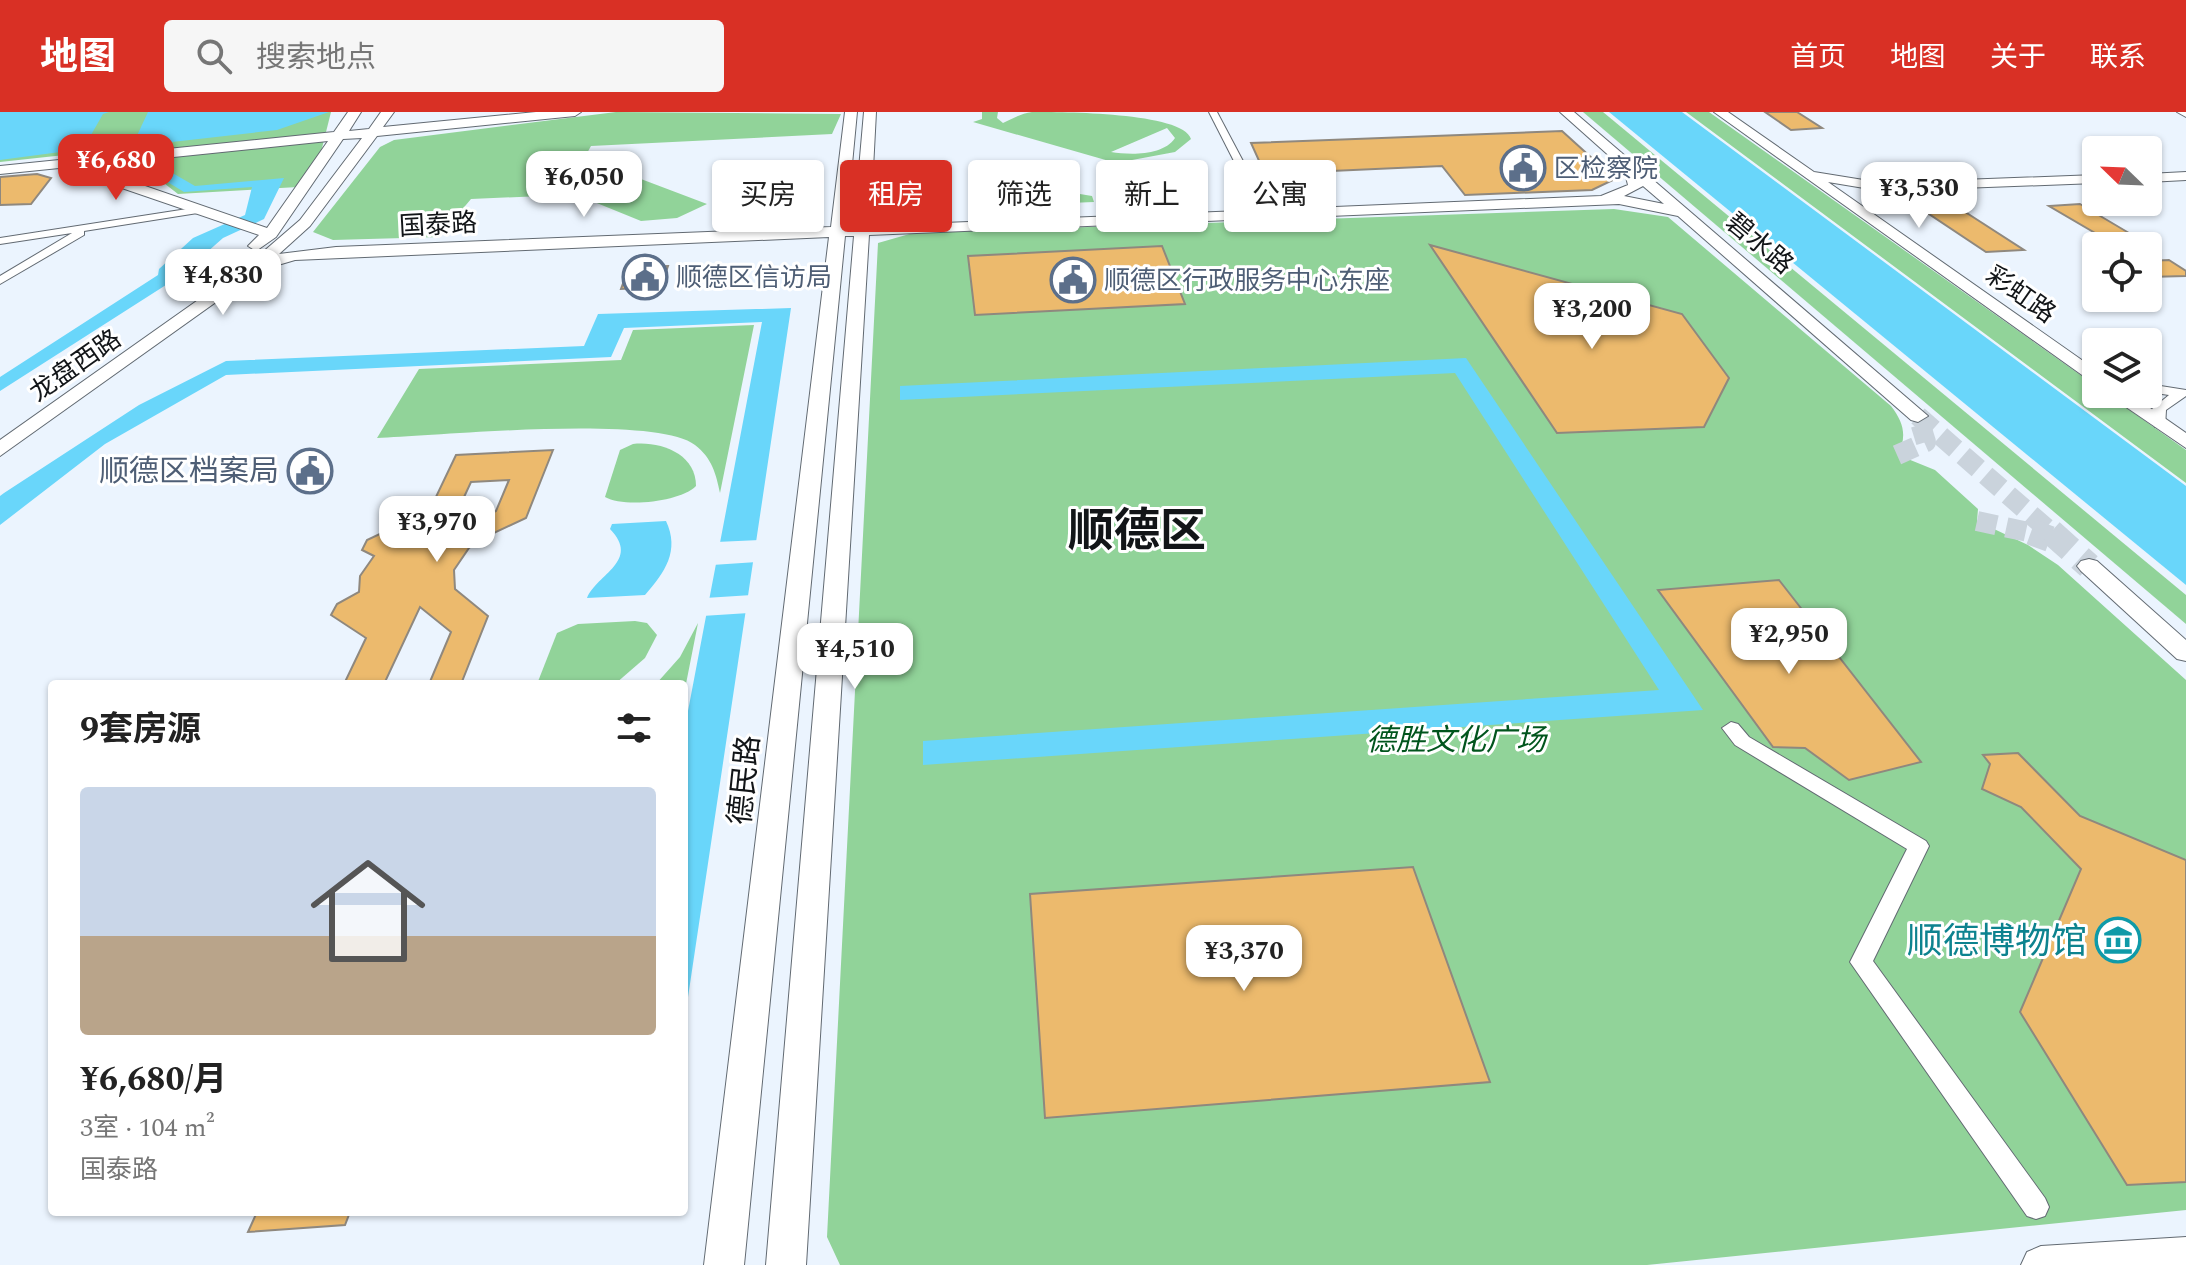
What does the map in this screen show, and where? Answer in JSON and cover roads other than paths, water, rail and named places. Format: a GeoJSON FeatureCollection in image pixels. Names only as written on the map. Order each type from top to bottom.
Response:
{"type":"FeatureCollection","features":[{"type":"Feature","properties":{"kind":"street"},"geometry":{"type":"LineString","coordinates":[[383,121],[424,121],[508,112]]}},
{"type":"Feature","properties":{"kind":"street"},"geometry":{"type":"LineString","coordinates":[[270,234],[83,170],[96,158],[347,122],[575,112]]}},
{"type":"Feature","properties":{"kind":"street","name":"德民路"},"geometry":{"type":"LineString","coordinates":[[850,160],[851,112]]}},
{"type":"Feature","properties":{"kind":"street"},"geometry":{"type":"LineString","coordinates":[[861,160],[870,112]]}},
{"type":"Feature","properties":{"kind":"street"},"geometry":{"type":"LineString","coordinates":[[1213,112],[1241,160]]}},
{"type":"Feature","properties":{"kind":"street"},"geometry":{"type":"LineString","coordinates":[[1221,112],[1244,160]]}},
{"type":"Feature","properties":{"kind":"street","name":"碧水路"},"geometry":{"type":"LineString","coordinates":[[1566,112],[1918,416]]}},
{"type":"Feature","properties":{"kind":"street","name":"彩虹路"},"geometry":{"type":"LineString","coordinates":[[1720,112],[2082,368]]}},
{"type":"Feature","properties":{"kind":"street","name":"龙盘西路"},"geometry":{"type":"LineString","coordinates":[[0,450],[255,267],[293,234],[383,121]]}},
{"type":"Feature","properties":{"kind":"street"},"geometry":{"type":"LineString","coordinates":[[0,168],[284,135],[347,122]]}},
{"type":"Feature","properties":{"kind":"street","name":"龙盘西路"},"geometry":{"type":"LineString","coordinates":[[0,429],[210,284],[270,234],[347,122]]}},
{"type":"Feature","properties":{"kind":"street"},"geometry":{"type":"LineString","coordinates":[[1796,167],[1841,182],[1895,187],[2082,180]]}},
{"type":"Feature","properties":{"kind":"street","name":"国泰路"},"geometry":{"type":"LineString","coordinates":[[1336,208],[1616,196],[1636,187],[1630,170]]}},
{"type":"Feature","properties":{"kind":"street"},"geometry":{"type":"LineString","coordinates":[[2162,177],[2186,176]]}},
{"type":"Feature","properties":{"kind":"street"},"geometry":{"type":"LineString","coordinates":[[1866,217],[1859,207],[1862,198],[1895,187]]}},
{"type":"Feature","properties":{"kind":"street","name":"国泰路"},"geometry":{"type":"LineString","coordinates":[[1336,211],[1619,200],[1679,212]]}},
{"type":"Feature","properties":{"kind":"street"},"geometry":{"type":"LineString","coordinates":[[0,241],[200,210]]}},
{"type":"Feature","properties":{"kind":"street","name":"国泰路"},"geometry":{"type":"LineString","coordinates":[[952,225],[1223,213]]}},
{"type":"Feature","properties":{"kind":"street","name":"国泰路"},"geometry":{"type":"LineString","coordinates":[[952,226],[1224,215]]}},
{"type":"Feature","properties":{"kind":"street"},"geometry":{"type":"LineString","coordinates":[[768,233],[819,218],[840,227]]}},
{"type":"Feature","properties":{"kind":"street"},"geometry":{"type":"LineString","coordinates":[[0,281],[89,227]]}},
{"type":"Feature","properties":{"kind":"street","name":"国泰路"},"geometry":{"type":"LineString","coordinates":[[293,234],[303,245],[335,249],[840,231]]}},
{"type":"Feature","properties":{"kind":"street"},"geometry":{"type":"LineString","coordinates":[[768,233],[807,244],[845,232]]}},
{"type":"Feature","properties":{"kind":"street"},"geometry":{"type":"LineString","coordinates":[[786,1265],[823,795],[848,232]]}},
{"type":"Feature","properties":{"kind":"street","name":"德民路"},"geometry":{"type":"LineString","coordinates":[[724,1265],[848,232]]}},
{"type":"Feature","properties":{"kind":"street"},"geometry":{"type":"LineString","coordinates":[[852,232],[880,240],[903,232]]}},
{"type":"Feature","properties":{"kind":"street","name":"国泰路"},"geometry":{"type":"LineString","coordinates":[[255,267],[293,255],[768,233]]}},
{"type":"Feature","properties":{"kind":"street"},"geometry":{"type":"LineString","coordinates":[[2162,390],[2183,393]]}},
{"type":"Feature","properties":{"kind":"street"},"geometry":{"type":"LineString","coordinates":[[2160,424],[2159,409],[2183,393]]}},
{"type":"Feature","properties":{"kind":"street"},"geometry":{"type":"LineString","coordinates":[[2137,408],[2186,442]]}},
{"type":"Feature","properties":{"kind":"street"},"geometry":{"type":"LineString","coordinates":[[2089,566],[2186,653]]}},
{"type":"Feature","properties":{"kind":"street"},"geometry":{"type":"LineString","coordinates":[[1731,728],[1742,741],[1919,846],[1861,962],[2036,1207]]}},
{"type":"Feature","properties":{"kind":"street"},"geometry":{"type":"LineString","coordinates":[[2041,1265],[2186,1256]]}},
{"type":"Feature","properties":{"kind":"water"},"geometry":{"type":"Polygon","coordinates":[[[0,112],[109,112],[103,114],[83,149],[0,160],[0,112]]]}},
{"type":"Feature","properties":{"kind":"water"},"geometry":{"type":"Polygon","coordinates":[[[148,112],[329,112],[277,130],[163,143],[134,142],[148,112]]]}},
{"type":"Feature","properties":{"kind":"water"},"geometry":{"type":"Polygon","coordinates":[[[1609,112],[1682,112],[2186,486],[2186,585],[1609,112]]]}},
{"type":"Feature","properties":{"kind":"water"},"geometry":{"type":"Polygon","coordinates":[[[148,159],[195,186],[284,178],[264,219],[223,238],[180,276],[0,391],[0,377],[158,275],[159,269],[193,238],[245,215],[252,187],[184,192],[133,161],[148,159]]]}},
{"type":"Feature","properties":{"kind":"water"},"geometry":{"type":"Polygon","coordinates":[[[791,308],[688,997],[688,711],[762,322],[624,328],[611,357],[226,375],[105,444],[0,525],[0,496],[4,493],[139,405],[226,361],[584,346],[598,314],[791,308]]]}},
{"type":"Feature","properties":{"kind":"water"},"geometry":{"type":"Polygon","coordinates":[[[1466,358],[1703,710],[923,765],[923,741],[1659,690],[1455,373],[900,400],[900,386],[1466,358]]]}},
{"type":"Feature","properties":{"kind":"water"},"geometry":{"type":"Polygon","coordinates":[[[666,521],[671,552],[659,578],[645,595],[587,598],[619,559],[621,550],[610,529],[612,524],[666,521]]]}},
{"type":"Feature","properties":{"kind":"tunnel"},"geometry":{"type":"LineString","coordinates":[[1897,455],[1926,442],[1918,416],[2053,534]]}},
{"type":"Feature","properties":{"kind":"tunnel"},"geometry":{"type":"LineString","coordinates":[[1977,521],[2036,534]]}},
{"type":"Feature","properties":{"kind":"tunnel"},"geometry":{"type":"LineString","coordinates":[[2031,532],[2036,534]]}},
{"type":"Feature","properties":{"kind":"tunnel"},"geometry":{"type":"LineString","coordinates":[[2051,532],[2089,566]]}},
{"type":"Feature","properties":{"kind":"tunnel"},"geometry":{"type":"LineString","coordinates":[[2036,534],[2050,539]]}},
{"type":"Feature","properties":{"kind":"place","name":"区检察院"},"geometry":{"type":"Point","coordinates":[1523,168]}},
{"type":"Feature","properties":{"kind":"place","name":"顺德区信访局"},"geometry":{"type":"Point","coordinates":[645,277]}},
{"type":"Feature","properties":{"kind":"place","name":"顺德区行政服务中心东座"},"geometry":{"type":"Point","coordinates":[1073,280]}},
{"type":"Feature","properties":{"kind":"place","name":"顺德区档案局"},"geometry":{"type":"Point","coordinates":[310,471]}},
{"type":"Feature","properties":{"kind":"place","name":"顺德博物馆"},"geometry":{"type":"Point","coordinates":[2118,940]}},
{"type":"Feature","properties":{"kind":"district","name":"顺德区"},"geometry":{"type":"Point","coordinates":[1137,530]}},
{"type":"Feature","properties":{"kind":"park label","name":"德胜文化广场"},"geometry":{"type":"Point","coordinates":[1456,740]}}]}
